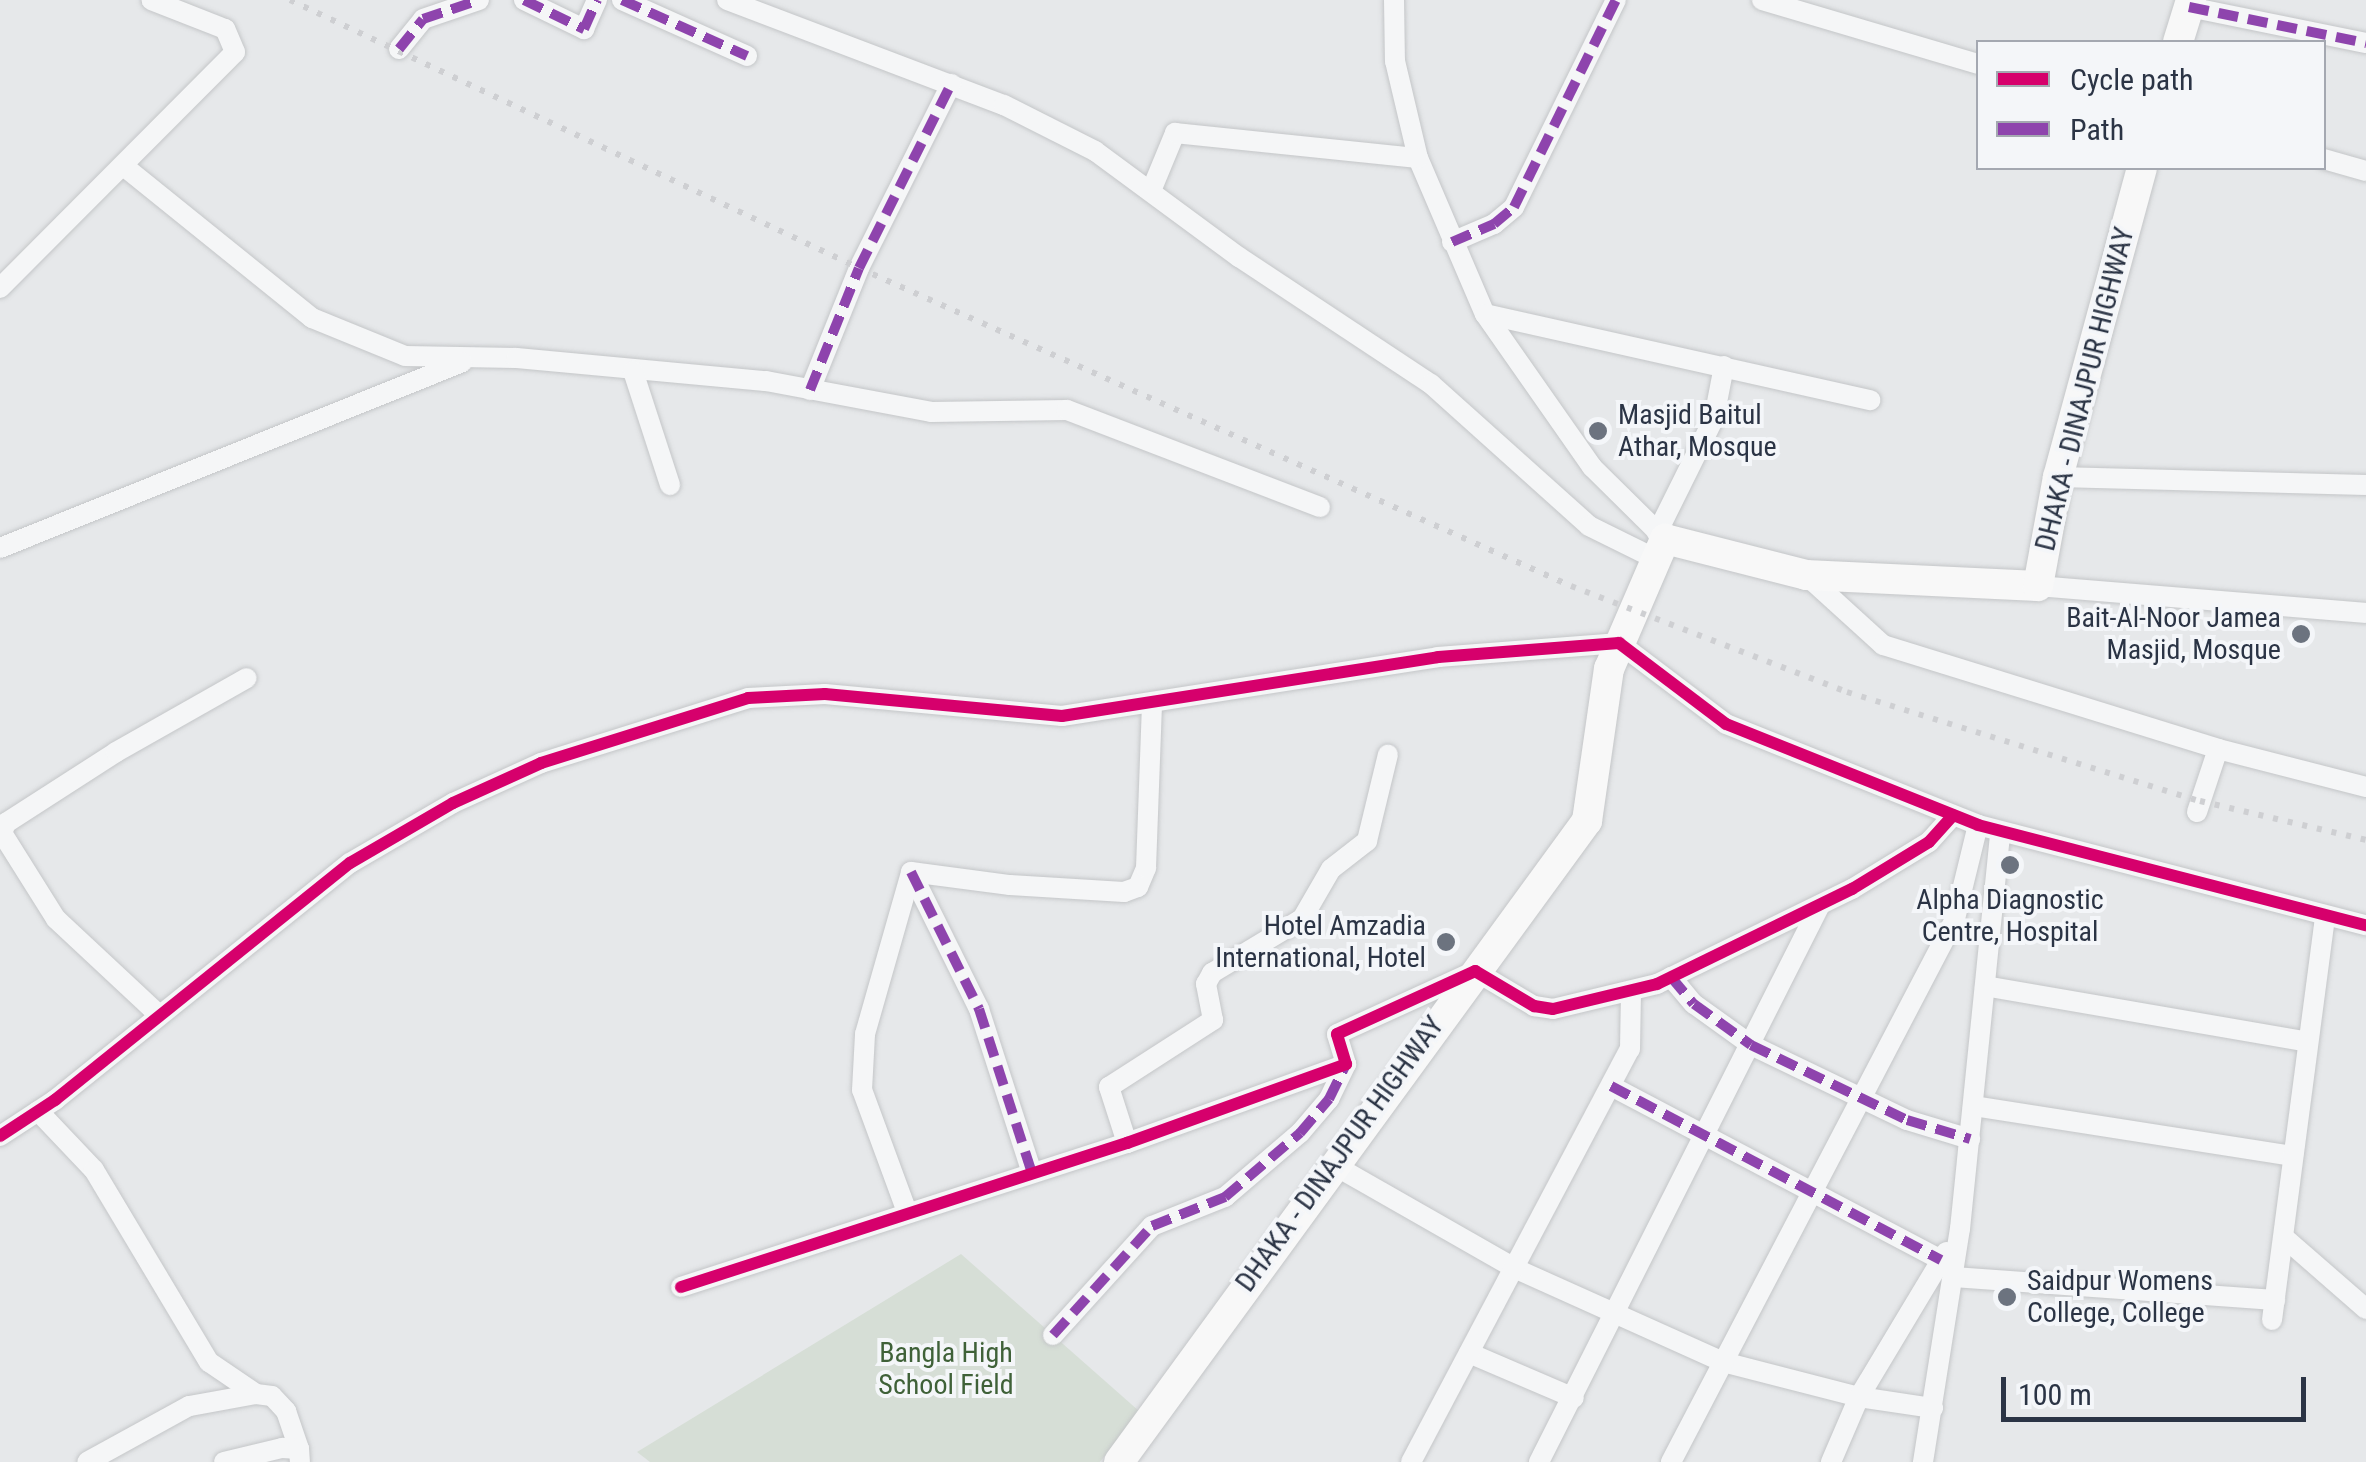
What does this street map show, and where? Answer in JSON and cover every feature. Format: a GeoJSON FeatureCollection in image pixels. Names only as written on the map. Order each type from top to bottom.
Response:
{"type":"FeatureCollection","features":[{"type":"Feature","properties":{"kind":"highway"},"geometry":{"type":"LineString","coordinates":[[2179,40],[2190,4]]}},
{"type":"Feature","properties":{"kind":"highway","name":"DHAKA - DINAJPUR HIGHWAY"},"geometry":{"type":"LineString","coordinates":[[1119,1462],[1332,1164],[1587,821],[1609,669],[1660,544],[1806,575],[2038,586],[2058,477],[2141,170]]}},
{"type":"Feature","properties":{"kind":"street"},"geometry":{"type":"LineString","coordinates":[[0,288],[126,168],[236,52],[224,29],[151,0]]}},
{"type":"Feature","properties":{"kind":"street"},"geometry":{"type":"LineString","coordinates":[[399,50],[423,19],[479,0]]}},
{"type":"Feature","properties":{"kind":"street"},"geometry":{"type":"LineString","coordinates":[[524,0],[584,29],[597,0]]}},
{"type":"Feature","properties":{"kind":"street"},"geometry":{"type":"LineString","coordinates":[[622,0],[746,56]]}},
{"type":"Feature","properties":{"kind":"street"},"geometry":{"type":"LineString","coordinates":[[727,0],[1058,129],[1432,384],[1588,526],[1660,544]]}},
{"type":"Feature","properties":{"kind":"street"},"geometry":{"type":"LineString","coordinates":[[1394,0],[1395,61],[1418,158],[1485,314],[1592,467],[1660,544]]}},
{"type":"Feature","properties":{"kind":"street"},"geometry":{"type":"LineString","coordinates":[[1452,242],[1494,224],[1514,207],[1616,0]]}},
{"type":"Feature","properties":{"kind":"street"},"geometry":{"type":"LineString","coordinates":[[1762,0],[1976,63]]}},
{"type":"Feature","properties":{"kind":"street"},"geometry":{"type":"LineString","coordinates":[[2190,4],[2366,43]]}},
{"type":"Feature","properties":{"kind":"street"},"geometry":{"type":"LineString","coordinates":[[810,390],[859,268],[950,84]]}},
{"type":"Feature","properties":{"kind":"street"},"geometry":{"type":"LineString","coordinates":[[1151,191],[1175,133],[1418,158]]}},
{"type":"Feature","properties":{"kind":"street"},"geometry":{"type":"LineString","coordinates":[[2326,160],[2366,171]]}},
{"type":"Feature","properties":{"kind":"street"},"geometry":{"type":"LineString","coordinates":[[126,168],[312,318],[405,356],[464,361],[516,358],[810,390],[930,412],[1067,410],[1320,507]]}},
{"type":"Feature","properties":{"kind":"street"},"geometry":{"type":"LineString","coordinates":[[1485,314],[1871,400]]}},
{"type":"Feature","properties":{"kind":"street"},"geometry":{"type":"LineString","coordinates":[[0,548],[464,361]]}},
{"type":"Feature","properties":{"kind":"street"},"geometry":{"type":"LineString","coordinates":[[1660,544],[1714,418],[1724,366]]}},
{"type":"Feature","properties":{"kind":"street"},"geometry":{"type":"LineString","coordinates":[[633,371],[670,486]]}},
{"type":"Feature","properties":{"kind":"street"},"geometry":{"type":"LineString","coordinates":[[2058,477],[2366,485]]}},
{"type":"Feature","properties":{"kind":"street"},"geometry":{"type":"LineString","coordinates":[[1806,575],[1883,646],[2218,749],[2366,787]]}},
{"type":"Feature","properties":{"kind":"street"},"geometry":{"type":"LineString","coordinates":[[2038,586],[2366,613]]}},
{"type":"Feature","properties":{"kind":"street"},"geometry":{"type":"LineString","coordinates":[[0,1136],[38,1111],[350,863],[453,803],[616,736],[748,698],[825,694],[1062,716],[1438,657],[1619,642],[1726,724],[1978,825],[2325,918],[2366,925]]}},
{"type":"Feature","properties":{"kind":"street"},"geometry":{"type":"LineString","coordinates":[[158,1014],[56,919],[2,833],[6,823],[100,762],[246,678]]}},
{"type":"Feature","properties":{"kind":"street"},"geometry":{"type":"LineString","coordinates":[[910,872],[1010,885],[1124,892],[1138,887],[1146,868],[1152,703]]}},
{"type":"Feature","properties":{"kind":"street"},"geometry":{"type":"LineString","coordinates":[[2197,812],[2218,749]]}},
{"type":"Feature","properties":{"kind":"street"},"geometry":{"type":"LineString","coordinates":[[1127,1143],[1110,1087],[1213,1020],[1206,984],[1212,973],[1302,920],[1331,869],[1367,841],[1388,754]]}},
{"type":"Feature","properties":{"kind":"street"},"geometry":{"type":"LineString","coordinates":[[1052,1335],[1152,1226],[1225,1197],[1300,1132],[1329,1099],[1346,1064],[1337,1034],[1475,971],[1521,1000],[1553,1009],[1631,992],[1820,905],[1928,842],[1953,815]]}},
{"type":"Feature","properties":{"kind":"street"},"geometry":{"type":"LineString","coordinates":[[1670,1462],[1955,919],[1978,825]]}},
{"type":"Feature","properties":{"kind":"street"},"geometry":{"type":"LineString","coordinates":[[1923,1462],[1933,1408],[1947,1269],[1960,1228],[2000,833]]}},
{"type":"Feature","properties":{"kind":"street"},"geometry":{"type":"LineString","coordinates":[[910,872],[979,1008],[1032,1173]]}},
{"type":"Feature","properties":{"kind":"street"},"geometry":{"type":"LineString","coordinates":[[907,1212],[862,1090],[864,1034],[910,872]]}},
{"type":"Feature","properties":{"kind":"street"},"geometry":{"type":"LineString","coordinates":[[1539,1462],[1617,1318],[1820,905]]}},
{"type":"Feature","properties":{"kind":"street"},"geometry":{"type":"LineString","coordinates":[[1611,1086],[1813,1191],[1947,1269],[2274,1310],[2286,1240],[2304,1042],[2325,918]]}},
{"type":"Feature","properties":{"kind":"street"},"geometry":{"type":"LineString","coordinates":[[1670,977],[1694,1004],[1751,1046],[1862,1098],[1970,1140]]}},
{"type":"Feature","properties":{"kind":"street"},"geometry":{"type":"LineString","coordinates":[[1985,986],[2304,1042]]}},
{"type":"Feature","properties":{"kind":"street"},"geometry":{"type":"LineString","coordinates":[[1411,1462],[1630,1049],[1631,992]]}},
{"type":"Feature","properties":{"kind":"street"},"geometry":{"type":"LineString","coordinates":[[681,1287],[1127,1143],[1346,1064]]}},
{"type":"Feature","properties":{"kind":"street"},"geometry":{"type":"LineString","coordinates":[[1974,1106],[2293,1156]]}},
{"type":"Feature","properties":{"kind":"street"},"geometry":{"type":"LineString","coordinates":[[38,1111],[94,1170],[209,1362],[256,1394]]}},
{"type":"Feature","properties":{"kind":"street"},"geometry":{"type":"LineString","coordinates":[[1332,1164],[1514,1268],[1617,1318],[1723,1362],[1859,1397],[1933,1408]]}},
{"type":"Feature","properties":{"kind":"street"},"geometry":{"type":"LineString","coordinates":[[2286,1240],[2366,1310]]}},
{"type":"Feature","properties":{"kind":"street"},"geometry":{"type":"LineString","coordinates":[[1832,1462],[1859,1397],[1947,1269]]}},
{"type":"Feature","properties":{"kind":"street"},"geometry":{"type":"LineString","coordinates":[[1470,1353],[1574,1398]]}},
{"type":"Feature","properties":{"kind":"street"},"geometry":{"type":"LineString","coordinates":[[87,1462],[189,1406],[256,1394],[272,1396],[286,1411],[300,1456],[252,1452],[224,1462]]}},
{"type":"Feature","properties":{"kind":"green space","name":"Bangla High School Field"},"geometry":{"type":"Polygon","coordinates":[[[961,1254],[1139,1411],[1100,1462],[650,1462],[637,1452],[961,1254]]]}},
{"type":"Feature","properties":{"kind":"railway"},"geometry":{"type":"LineString","coordinates":[[290,0],[859,268],[1571,586],[1847,692],[2200,801],[2366,840]]}},
{"type":"Feature","properties":{"kind":"marked path"},"geometry":{"type":"LineString","coordinates":[[399,49],[423,19],[479,0]]}},
{"type":"Feature","properties":{"kind":"marked path"},"geometry":{"type":"LineString","coordinates":[[524,0],[584,29],[597,0]]}},
{"type":"Feature","properties":{"kind":"marked path"},"geometry":{"type":"LineString","coordinates":[[622,0],[747,56]]}},
{"type":"Feature","properties":{"kind":"marked path"},"geometry":{"type":"LineString","coordinates":[[1452,242],[1494,224],[1514,207],[1616,0]]}},
{"type":"Feature","properties":{"kind":"marked path"},"geometry":{"type":"LineString","coordinates":[[2189,7],[2366,43]]}},
{"type":"Feature","properties":{"kind":"marked path"},"geometry":{"type":"LineString","coordinates":[[810,390],[859,268],[951,84]]}},
{"type":"Feature","properties":{"kind":"marked path"},"geometry":{"type":"LineString","coordinates":[[911,872],[979,1009],[1032,1173]]}},
{"type":"Feature","properties":{"kind":"marked path"},"geometry":{"type":"LineString","coordinates":[[1671,977],[1694,1004],[1751,1045],[1907,1120],[1970,1139]]}},
{"type":"Feature","properties":{"kind":"marked path"},"geometry":{"type":"LineString","coordinates":[[1053,1335],[1152,1226],[1225,1197],[1300,1133],[1329,1099],[1346,1064]]}},
{"type":"Feature","properties":{"kind":"marked path"},"geometry":{"type":"LineString","coordinates":[[1611,1086],[1941,1260]]}},
{"type":"Feature","properties":{"kind":"cycle path"},"geometry":{"type":"LineString","coordinates":[[0,1136],[55,1100],[350,863],[453,803],[541,763],[748,698],[825,694],[1062,716],[1438,657],[1619,643],[1726,724],[1978,825],[2366,925]]}},
{"type":"Feature","properties":{"kind":"cycle path"},"geometry":{"type":"LineString","coordinates":[[681,1287],[1127,1143],[1346,1064],[1337,1034],[1475,971],[1534,1006],[1553,1009],[1657,984],[1852,889],[1929,842],[1953,815]]}},
{"type":"Feature","properties":{"kind":"place","name":"Masjid Baitul Athar, Mosque"},"geometry":{"type":"Point","coordinates":[1598,431]}},
{"type":"Feature","properties":{"kind":"place","name":"Bait-Al-Noor Jamea Masjid, Mosque"},"geometry":{"type":"Point","coordinates":[2301,634]}},
{"type":"Feature","properties":{"kind":"place","name":"Alpha Diagnostic Centre, Hospital"},"geometry":{"type":"Point","coordinates":[2010,865]}},
{"type":"Feature","properties":{"kind":"place","name":"Hotel Amzadia International, Hotel"},"geometry":{"type":"Point","coordinates":[1446,942]}},
{"type":"Feature","properties":{"kind":"place","name":"Saidpur Womens College, College"},"geometry":{"type":"Point","coordinates":[2007,1297]}}]}
